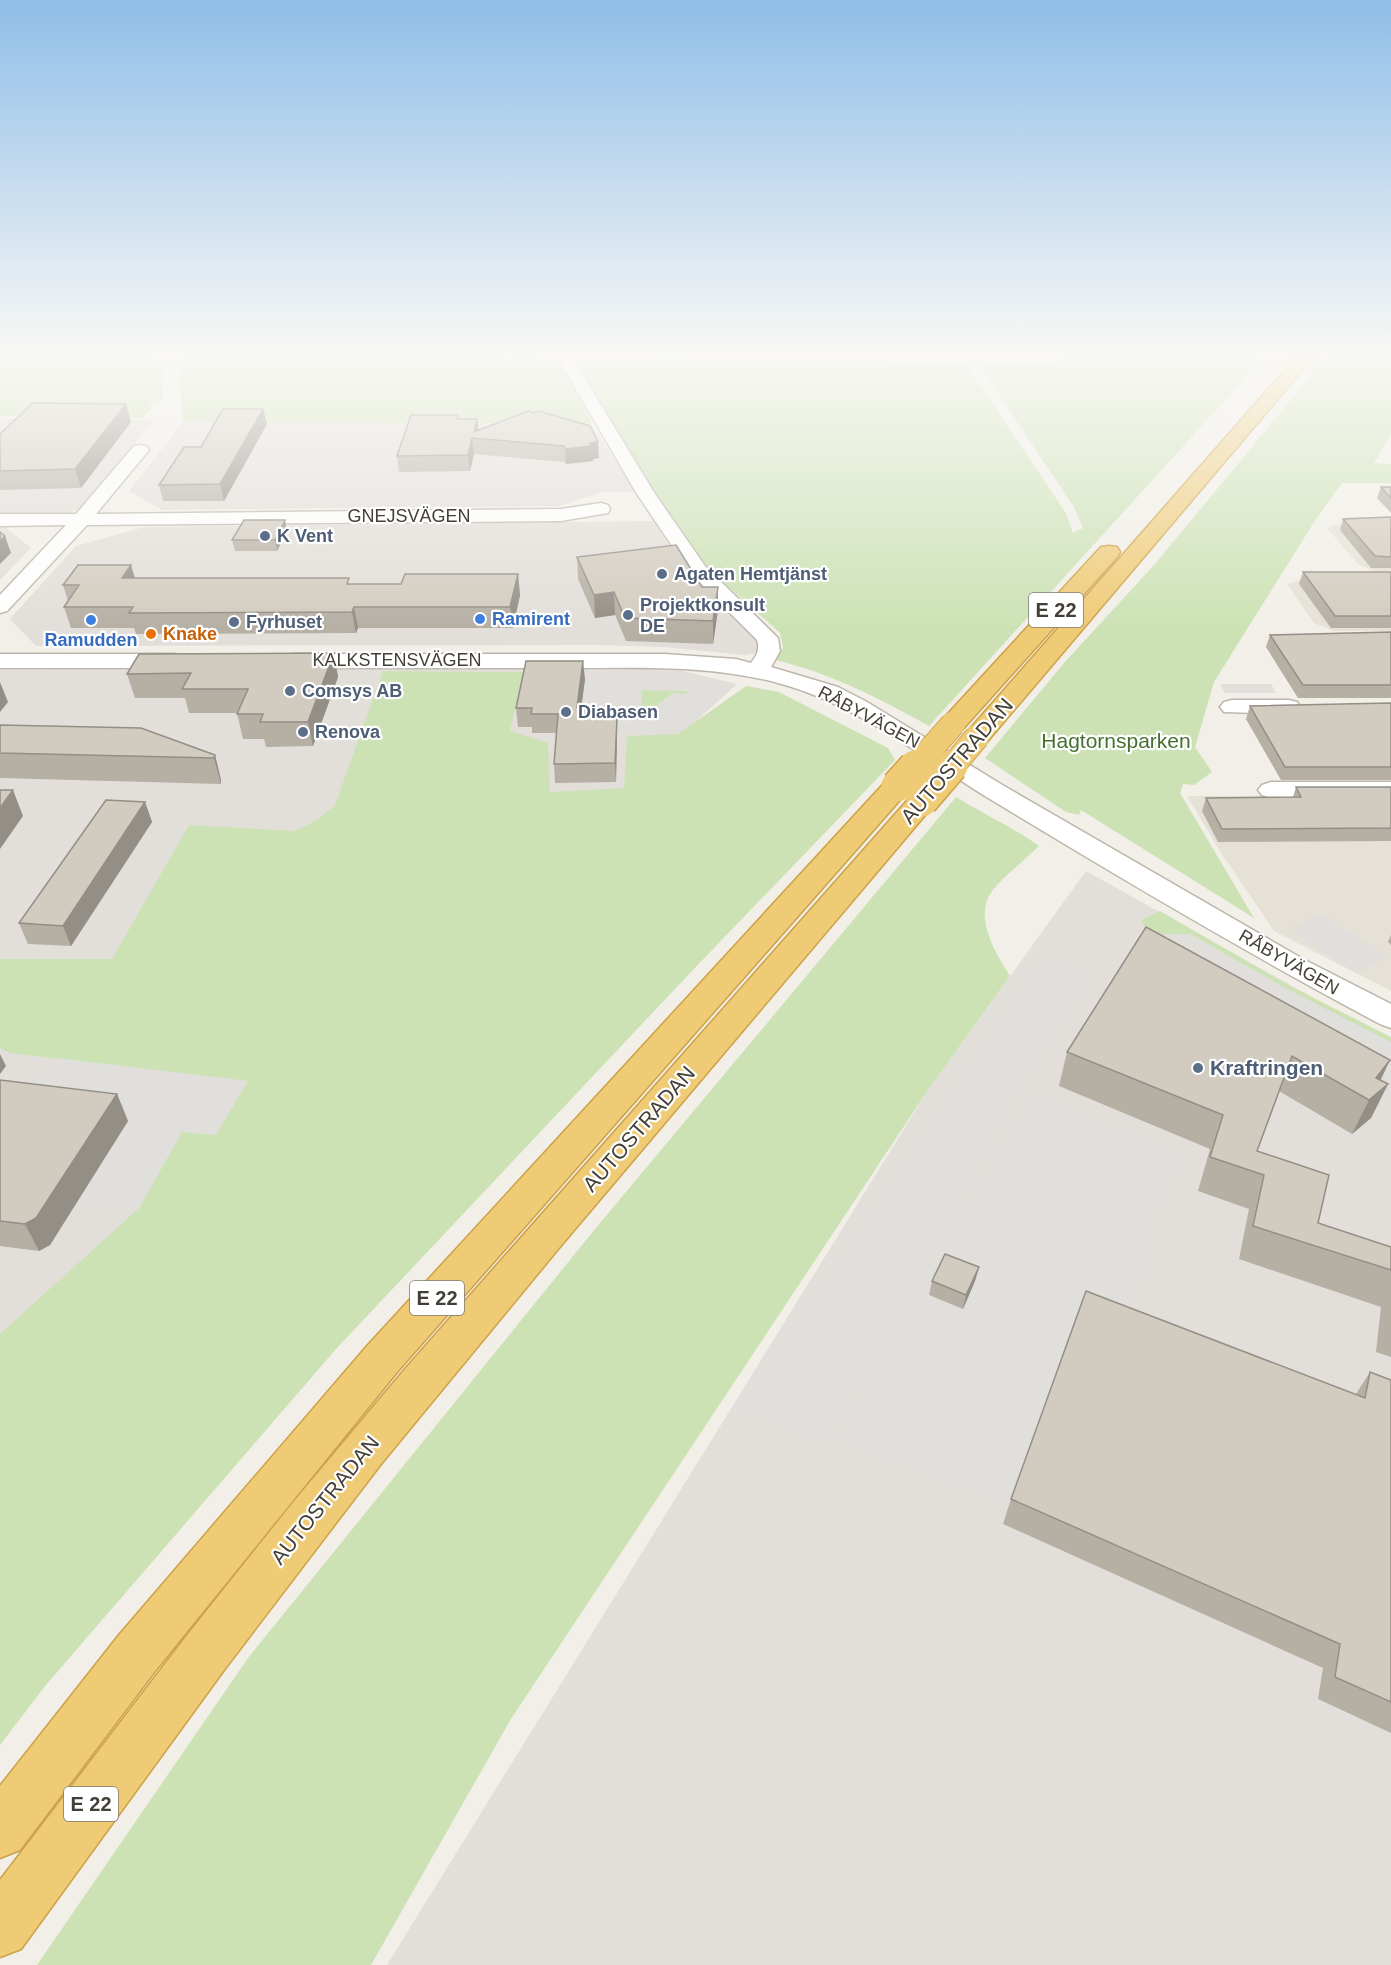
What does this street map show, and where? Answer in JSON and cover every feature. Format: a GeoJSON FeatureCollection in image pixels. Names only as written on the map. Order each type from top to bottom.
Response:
{"type":"FeatureCollection","features":[{"type":"Feature","properties":{"kind":"highway","name":"AUTOSTRADAN"},"geometry":{"type":"LineString","coordinates":[[0,1830],[137,1653],[382,1359],[910,793],[977,737],[1229,446]]}},
{"type":"Feature","properties":{"kind":"highway","name":"AUTOSTRADAN"},"geometry":{"type":"LineString","coordinates":[[0,1928],[197,1662],[289,1544],[910,793],[953,724],[1159,496]]}},
{"type":"Feature","properties":{"kind":"street"},"geometry":{"type":"LineString","coordinates":[[617,446],[646,494],[698,570],[767,638],[771,647],[769,654],[758,669]]}},
{"type":"Feature","properties":{"kind":"street"},"geometry":{"type":"LineString","coordinates":[[0,607],[82,519],[140,450]]}},
{"type":"Feature","properties":{"kind":"street","name":"GNEJSVÄGEN"},"geometry":{"type":"LineString","coordinates":[[0,520],[561,515],[601,509]]}},
{"type":"Feature","properties":{"kind":"street"},"geometry":{"type":"LineString","coordinates":[[0,661],[198,661]]}},
{"type":"Feature","properties":{"kind":"street","name":"KALKSTENSVÄGEN"},"geometry":{"type":"LineString","coordinates":[[268,661],[674,661],[758,669]]}},
{"type":"Feature","properties":{"kind":"street","name":"RÅBYVÄGEN"},"geometry":{"type":"LineString","coordinates":[[758,669],[830,692],[859,707],[987,786],[1293,966],[1391,1017]]}},
{"type":"Feature","properties":{"kind":"street"},"geometry":{"type":"LineString","coordinates":[[1232,707],[1309,707]]}},
{"type":"Feature","properties":{"kind":"street"},"geometry":{"type":"LineString","coordinates":[[1271,790],[1391,790]]}},
{"type":"Feature","properties":{"kind":"shaded area"},"geometry":{"type":"Polygon","coordinates":[[[0,446],[133,446],[81,508],[57,516],[0,516],[0,446]]]}},
{"type":"Feature","properties":{"kind":"shaded area"},"geometry":{"type":"Polygon","coordinates":[[[165,446],[605,446],[636,492],[603,492],[558,506],[162,510],[129,491],[165,446]]]}},
{"type":"Feature","properties":{"kind":"shaded area"},"geometry":{"type":"Polygon","coordinates":[[[654,521],[676,558],[752,632],[761,644],[759,652],[745,655],[663,647],[595,645],[36,646],[10,619],[76,546],[144,527],[654,521]]]}},
{"type":"Feature","properties":{"kind":"shaded area"},"geometry":{"type":"Polygon","coordinates":[[[1335,525],[1391,525],[1391,571],[1375,571],[1359,565],[1327,528],[1335,525]]]}},
{"type":"Feature","properties":{"kind":"shaded area"},"geometry":{"type":"Polygon","coordinates":[[[0,527],[5,527],[31,548],[0,580],[0,527]]]}},
{"type":"Feature","properties":{"kind":"shaded area"},"geometry":{"type":"Polygon","coordinates":[[[1302,579],[1391,579],[1391,631],[1334,631],[1314,623],[1287,584],[1302,579]]]}},
{"type":"Feature","properties":{"kind":"shaded area","name":"Diabasen"},"geometry":{"type":"Polygon","coordinates":[[[675,669],[737,684],[640,772],[374,1055],[0,1388],[0,670],[675,669]]]}},
{"type":"Feature","properties":{"kind":"shaded area"},"geometry":{"type":"Polygon","coordinates":[[[589,674],[648,674],[703,678],[728,690],[683,728],[670,726],[665,731],[620,731],[607,719],[588,719],[589,674]],[[642,690],[641,712],[625,712],[626,716],[657,718],[662,714],[649,711],[674,692],[684,695],[689,691],[642,690]]]}},
{"type":"Feature","properties":{"kind":"shaded area"},"geometry":{"type":"Polygon","coordinates":[[[1220,684],[1271,684],[1276,693],[1225,693],[1220,684]]]}},
{"type":"Feature","properties":{"kind":"shaded area"},"geometry":{"type":"Polygon","coordinates":[[[1187,796],[1391,796],[1391,991],[1274,931],[1223,856],[1187,796]]]}},
{"type":"Feature","properties":{"kind":"shaded area"},"geometry":{"type":"Polygon","coordinates":[[[1086,871],[1391,1041],[1391,1965],[387,1965],[928,1090],[1086,871]]]}},
{"type":"Feature","properties":{"kind":"shaded area"},"geometry":{"type":"Polygon","coordinates":[[[1319,913],[1388,956],[1357,974],[1289,930],[1319,913]]]}},
{"type":"Feature","properties":{"kind":"shaded area"},"geometry":{"type":"Polygon","coordinates":[[[1158,934],[1190,934],[1283,987],[1391,1042],[1391,1079],[1373,1070],[1158,934]]]}},
{"type":"Feature","properties":{"kind":"shaded area"},"geometry":{"type":"Polygon","coordinates":[[[1043,959],[1090,973],[1018,1083],[951,1212],[824,1440],[736,1407],[899,1176],[1043,959]]]}},
{"type":"Feature","properties":{"kind":"shaded area"},"geometry":{"type":"Polygon","coordinates":[[[56,1058],[248,1081],[216,1135],[182,1132],[139,1208],[78,1201],[123,1128],[119,1120],[22,1108],[56,1058]]]}},
{"type":"Feature","properties":{"kind":"shaded area"},"geometry":{"type":"Polygon","coordinates":[[[1035,1097],[1184,1155],[1154,1211],[1151,1255],[1127,1303],[1077,1317],[1011,1503],[838,1441],[933,1262],[1035,1097]]]}},
{"type":"Feature","properties":{"kind":"green space"},"geometry":{"type":"Polygon","coordinates":[[[624,446],[1021,446],[1066,513],[1073,533],[1083,528],[1074,507],[1033,446],[1184,446],[929,726],[854,687],[775,660],[783,648],[780,633],[703,564],[624,446]]]}},
{"type":"Feature","properties":{"kind":"green space","name":"Hagtornsparken"},"geometry":{"type":"Polygon","coordinates":[[[1253,446],[1384,446],[1374,463],[1391,464],[1391,483],[1342,483],[1316,519],[1214,682],[1195,747],[1212,772],[1194,785],[1183,784],[1180,793],[1254,918],[1081,810],[1079,815],[1066,812],[985,758],[1064,663],[1155,564],[1253,446]]]}},
{"type":"Feature","properties":{"kind":"green space"},"geometry":{"type":"Polygon","coordinates":[[[383,671],[523,672],[510,731],[548,743],[550,792],[624,788],[627,736],[678,734],[746,686],[779,692],[888,748],[895,760],[690,973],[336,1349],[46,1685],[0,1745],[0,1334],[139,1208],[182,1132],[248,1082],[10,1053],[0,1048],[0,959],[112,959],[189,825],[295,831],[317,820],[335,805],[383,671]]]}},
{"type":"Feature","properties":{"kind":"green space"},"geometry":{"type":"Polygon","coordinates":[[[641,690],[690,691],[650,711],[663,715],[657,718],[626,716],[625,712],[641,711],[641,690]]]}},
{"type":"Feature","properties":{"kind":"green space"},"geometry":{"type":"Polygon","coordinates":[[[956,797],[1039,846],[997,885],[987,901],[985,912],[989,935],[1010,976],[928,1090],[511,1719],[371,1965],[37,1965],[248,1658],[595,1229],[956,797]]]}},
{"type":"Feature","properties":{"kind":"green space"},"geometry":{"type":"Polygon","coordinates":[[[1160,911],[1288,985],[1391,1037],[1391,1043],[1283,987],[1190,934],[1158,934],[1143,925],[1142,920],[1160,911]]]}},
{"type":"Feature","properties":{"kind":"building"},"geometry":{"type":"Polygon","coordinates":[[[0,446],[93,446],[75,469],[0,471],[0,446]]]}},
{"type":"Feature","properties":{"kind":"building"},"geometry":{"type":"Polygon","coordinates":[[[242,446],[220,484],[159,485],[184,447],[242,446]]]}},
{"type":"Feature","properties":{"kind":"building"},"geometry":{"type":"Polygon","coordinates":[[[401,446],[470,446],[468,455],[397,456],[401,446]]]}},
{"type":"Feature","properties":{"kind":"building"},"geometry":{"type":"Polygon","coordinates":[[[561,446],[592,446],[565,449],[564,446],[561,446]]]}},
{"type":"Feature","properties":{"kind":"building"},"geometry":{"type":"Polygon","coordinates":[[[1381,487],[1391,487],[1391,498],[1381,487]]]}},
{"type":"Feature","properties":{"kind":"building"},"geometry":{"type":"Polygon","coordinates":[[[1391,517],[1391,557],[1375,556],[1343,519],[1391,517]]]}},
{"type":"Feature","properties":{"kind":"building"},"geometry":{"type":"Polygon","coordinates":[[[244,520],[285,520],[275,540],[232,540],[244,520]]]}},
{"type":"Feature","properties":{"kind":"building"},"geometry":{"type":"Polygon","coordinates":[[[676,545],[702,587],[718,587],[713,621],[625,618],[614,592],[594,595],[577,557],[676,545]]]}},
{"type":"Feature","properties":{"kind":"building"},"geometry":{"type":"Polygon","coordinates":[[[78,565],[131,565],[122,578],[349,578],[347,584],[401,584],[405,574],[518,574],[510,607],[354,607],[352,612],[129,613],[133,607],[64,607],[79,585],[63,585],[78,565]]]}},
{"type":"Feature","properties":{"kind":"building"},"geometry":{"type":"Polygon","coordinates":[[[1303,572],[1391,572],[1391,616],[1335,616],[1303,572]]]}},
{"type":"Feature","properties":{"kind":"building"},"geometry":{"type":"Polygon","coordinates":[[[1391,632],[1391,685],[1303,685],[1270,635],[1391,632]]]}},
{"type":"Feature","properties":{"kind":"building"},"geometry":{"type":"Polygon","coordinates":[[[334,653],[308,722],[260,722],[263,714],[237,714],[248,689],[182,689],[191,673],[127,674],[139,654],[334,653]]]}},
{"type":"Feature","properties":{"kind":"building"},"geometry":{"type":"Polygon","coordinates":[[[526,661],[583,661],[577,707],[607,707],[606,719],[617,718],[615,763],[554,764],[558,714],[531,714],[532,708],[516,708],[526,661]]]}},
{"type":"Feature","properties":{"kind":"building"},"geometry":{"type":"Polygon","coordinates":[[[1391,703],[1391,767],[1285,767],[1250,706],[1391,703]]]}},
{"type":"Feature","properties":{"kind":"building"},"geometry":{"type":"Polygon","coordinates":[[[0,725],[141,728],[215,755],[214,758],[0,753],[0,725]]]}},
{"type":"Feature","properties":{"kind":"building"},"geometry":{"type":"Polygon","coordinates":[[[1296,787],[1391,787],[1391,828],[1222,829],[1206,798],[1301,797],[1296,787]]]}},
{"type":"Feature","properties":{"kind":"building"},"geometry":{"type":"Polygon","coordinates":[[[0,790],[13,790],[0,808],[0,790]]]}},
{"type":"Feature","properties":{"kind":"building"},"geometry":{"type":"Polygon","coordinates":[[[106,800],[145,802],[63,926],[19,923],[106,800]]]}},
{"type":"Feature","properties":{"kind":"building"},"geometry":{"type":"Polygon","coordinates":[[[1146,927],[1390,1060],[1376,1078],[1388,1084],[1369,1100],[1292,1056],[1257,1151],[1329,1175],[1318,1223],[1391,1247],[1391,1270],[1253,1226],[1264,1175],[1210,1157],[1223,1115],[1067,1052],[1146,927]]]}},
{"type":"Feature","properties":{"kind":"building"},"geometry":{"type":"Polygon","coordinates":[[[0,1080],[117,1094],[36,1218],[25,1224],[0,1221],[0,1080]]]}},
{"type":"Feature","properties":{"kind":"building"},"geometry":{"type":"Polygon","coordinates":[[[945,1254],[979,1267],[966,1295],[932,1281],[945,1254]]]}},
{"type":"Feature","properties":{"kind":"building"},"geometry":{"type":"Polygon","coordinates":[[[1086,1291],[1365,1398],[1370,1372],[1391,1380],[1391,1702],[1335,1677],[1340,1644],[1011,1499],[1086,1291]]]}},
{"type":"Feature","properties":{"kind":"place","name":"K Vent"},"geometry":{"type":"Point","coordinates":[265,536]}},
{"type":"Feature","properties":{"kind":"place","name":"Agaten Hemtjänst"},"geometry":{"type":"Point","coordinates":[662,574]}},
{"type":"Feature","properties":{"kind":"place","name":"Projektkonsult DE"},"geometry":{"type":"Point","coordinates":[628,615]}},
{"type":"Feature","properties":{"kind":"place","name":"Ramirent"},"geometry":{"type":"Point","coordinates":[480,619]}},
{"type":"Feature","properties":{"kind":"place","name":"Ramudden"},"geometry":{"type":"Point","coordinates":[91,620]}},
{"type":"Feature","properties":{"kind":"place","name":"Fyrhuset"},"geometry":{"type":"Point","coordinates":[234,622]}},
{"type":"Feature","properties":{"kind":"place","name":"Knake"},"geometry":{"type":"Point","coordinates":[151,634]}},
{"type":"Feature","properties":{"kind":"place","name":"Comsys AB"},"geometry":{"type":"Point","coordinates":[290,691]}},
{"type":"Feature","properties":{"kind":"place","name":"Diabasen"},"geometry":{"type":"Point","coordinates":[566,712]}},
{"type":"Feature","properties":{"kind":"place","name":"Renova"},"geometry":{"type":"Point","coordinates":[303,732]}},
{"type":"Feature","properties":{"kind":"place","name":"Kraftringen"},"geometry":{"type":"Point","coordinates":[1198,1068]}}]}
